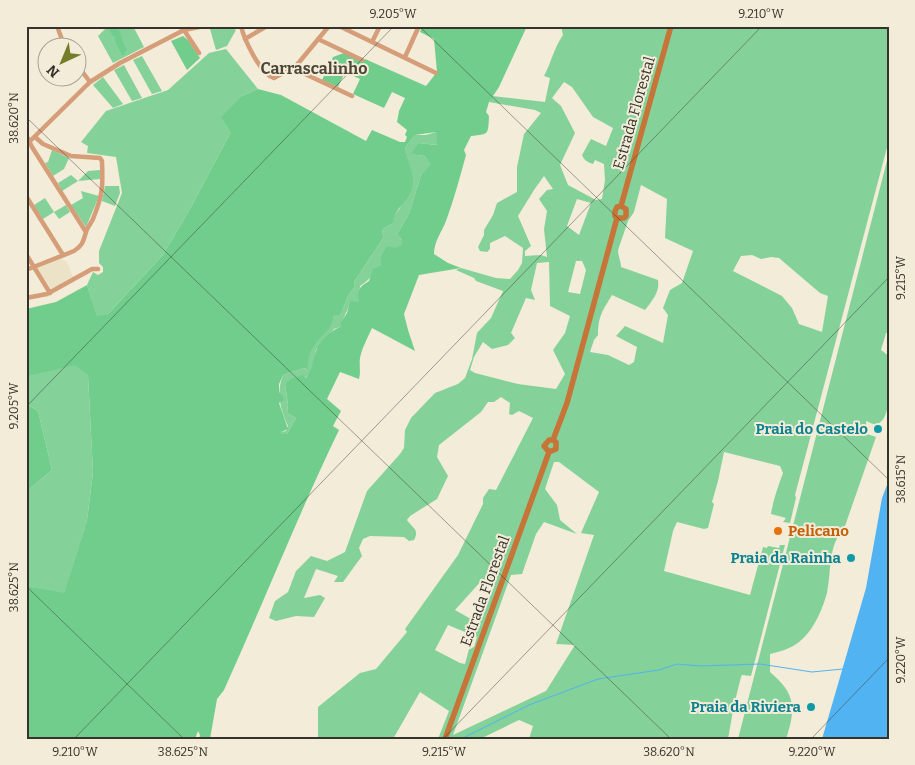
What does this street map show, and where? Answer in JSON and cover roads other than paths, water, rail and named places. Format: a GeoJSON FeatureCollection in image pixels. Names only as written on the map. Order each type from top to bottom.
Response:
{"type":"FeatureCollection","features":[{"type":"Feature","properties":{"kind":"main road","name":"Estrada Florestal"},"geometry":{"type":"LineString","coordinates":[[621,206],[671,26]]}},
{"type":"Feature","properties":{"kind":"main road"},"geometry":{"type":"LineString","coordinates":[[621,206],[626,209],[626,216],[621,219],[615,216],[615,211],[617,207],[621,206]]}},
{"type":"Feature","properties":{"kind":"main road","name":"Estrada Florestal"},"geometry":{"type":"LineString","coordinates":[[445,739],[549,452],[556,450],[557,446],[553,440],[567,403],[618,218]]}},
{"type":"Feature","properties":{"kind":"street"},"geometry":{"type":"LineString","coordinates":[[57,26],[61,38]]}},
{"type":"Feature","properties":{"kind":"street"},"geometry":{"type":"LineString","coordinates":[[179,26],[184,30],[199,53]]}},
{"type":"Feature","properties":{"kind":"street"},"geometry":{"type":"LineString","coordinates":[[28,143],[90,82],[120,63],[184,30],[204,26]]}},
{"type":"Feature","properties":{"kind":"street"},"geometry":{"type":"LineString","coordinates":[[241,26],[245,38],[263,71],[270,77],[278,77],[296,66],[329,26]]}},
{"type":"Feature","properties":{"kind":"street"},"geometry":{"type":"LineString","coordinates":[[245,38],[267,26]]}},
{"type":"Feature","properties":{"kind":"street"},"geometry":{"type":"LineString","coordinates":[[339,26],[436,73]]}},
{"type":"Feature","properties":{"kind":"street"},"geometry":{"type":"LineString","coordinates":[[372,42],[380,26]]}},
{"type":"Feature","properties":{"kind":"street"},"geometry":{"type":"LineString","coordinates":[[405,57],[418,26]]}},
{"type":"Feature","properties":{"kind":"street"},"geometry":{"type":"LineString","coordinates":[[318,39],[362,60]]}},
{"type":"Feature","properties":{"kind":"street"},"geometry":{"type":"LineString","coordinates":[[296,66],[303,73],[352,96]]}},
{"type":"Feature","properties":{"kind":"street"},"geometry":{"type":"LineString","coordinates":[[26,135],[28,143],[86,232]]}},
{"type":"Feature","properties":{"kind":"street"},"geometry":{"type":"LineString","coordinates":[[26,270],[78,248],[84,240],[102,194],[102,161],[99,158],[71,156],[42,144],[35,137]]}},
{"type":"Feature","properties":{"kind":"street"},"geometry":{"type":"LineString","coordinates":[[26,196],[63,255]]}},
{"type":"Feature","properties":{"kind":"street"},"geometry":{"type":"LineString","coordinates":[[26,254],[50,293]]}},
{"type":"Feature","properties":{"kind":"street"},"geometry":{"type":"LineString","coordinates":[[26,298],[50,293],[92,270],[98,269]]}},
{"type":"Feature","properties":{"kind":"water"},"geometry":{"type":"Polygon","coordinates":[[[889,480],[889,739],[822,739],[866,588],[882,498],[889,480]]]}},
{"type":"Feature","properties":{"kind":"waterway"},"geometry":{"type":"LineString","coordinates":[[461,739],[529,705],[598,679],[659,670],[677,664],[701,666],[760,664],[812,672],[843,669]]}},
{"type":"Feature","properties":{"kind":"place","name":"Praia do Castelo"},"geometry":{"type":"Point","coordinates":[878,429]}},
{"type":"Feature","properties":{"kind":"place","name":"Pelicano"},"geometry":{"type":"Point","coordinates":[778,531]}},
{"type":"Feature","properties":{"kind":"place","name":"Praia da Rainha"},"geometry":{"type":"Point","coordinates":[851,558]}},
{"type":"Feature","properties":{"kind":"place","name":"Praia da Riviera"},"geometry":{"type":"Point","coordinates":[811,707]}},
{"type":"Feature","properties":{"kind":"district","name":"Carrascalinho"},"geometry":{"type":"Point","coordinates":[314,68]}}]}
